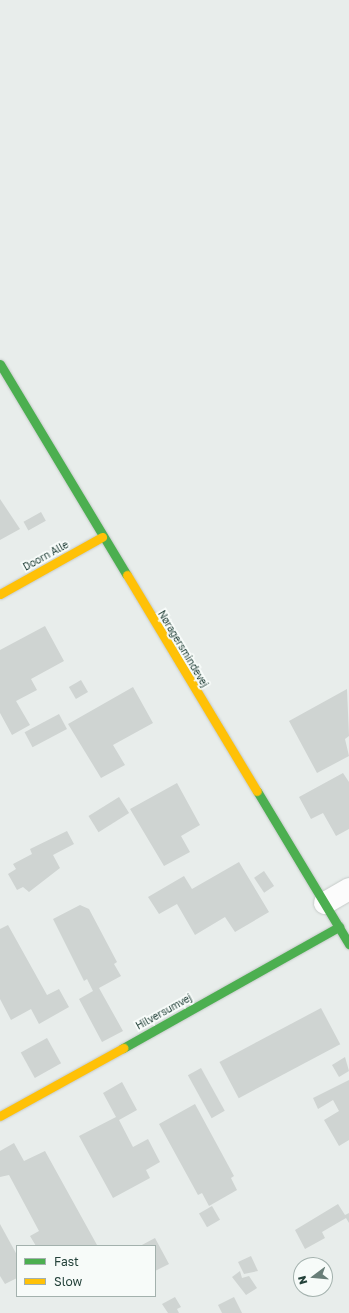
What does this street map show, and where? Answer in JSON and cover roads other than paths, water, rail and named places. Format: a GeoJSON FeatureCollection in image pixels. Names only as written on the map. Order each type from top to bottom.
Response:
{"type":"FeatureCollection","features":[{"type":"Feature","properties":{"kind":"street","name":"Nøragersmindevej"},"geometry":{"type":"LineString","coordinates":[[0,364],[102,537],[349,944]]}},
{"type":"Feature","properties":{"kind":"street","name":"Doorn Alle"},"geometry":{"type":"LineString","coordinates":[[0,594],[102,537]]}},
{"type":"Feature","properties":{"kind":"street"},"geometry":{"type":"LineString","coordinates":[[325,903],[349,889]]}},
{"type":"Feature","properties":{"kind":"street","name":"Hilversumvej"},"geometry":{"type":"LineString","coordinates":[[0,1116],[339,927]]}}]}
